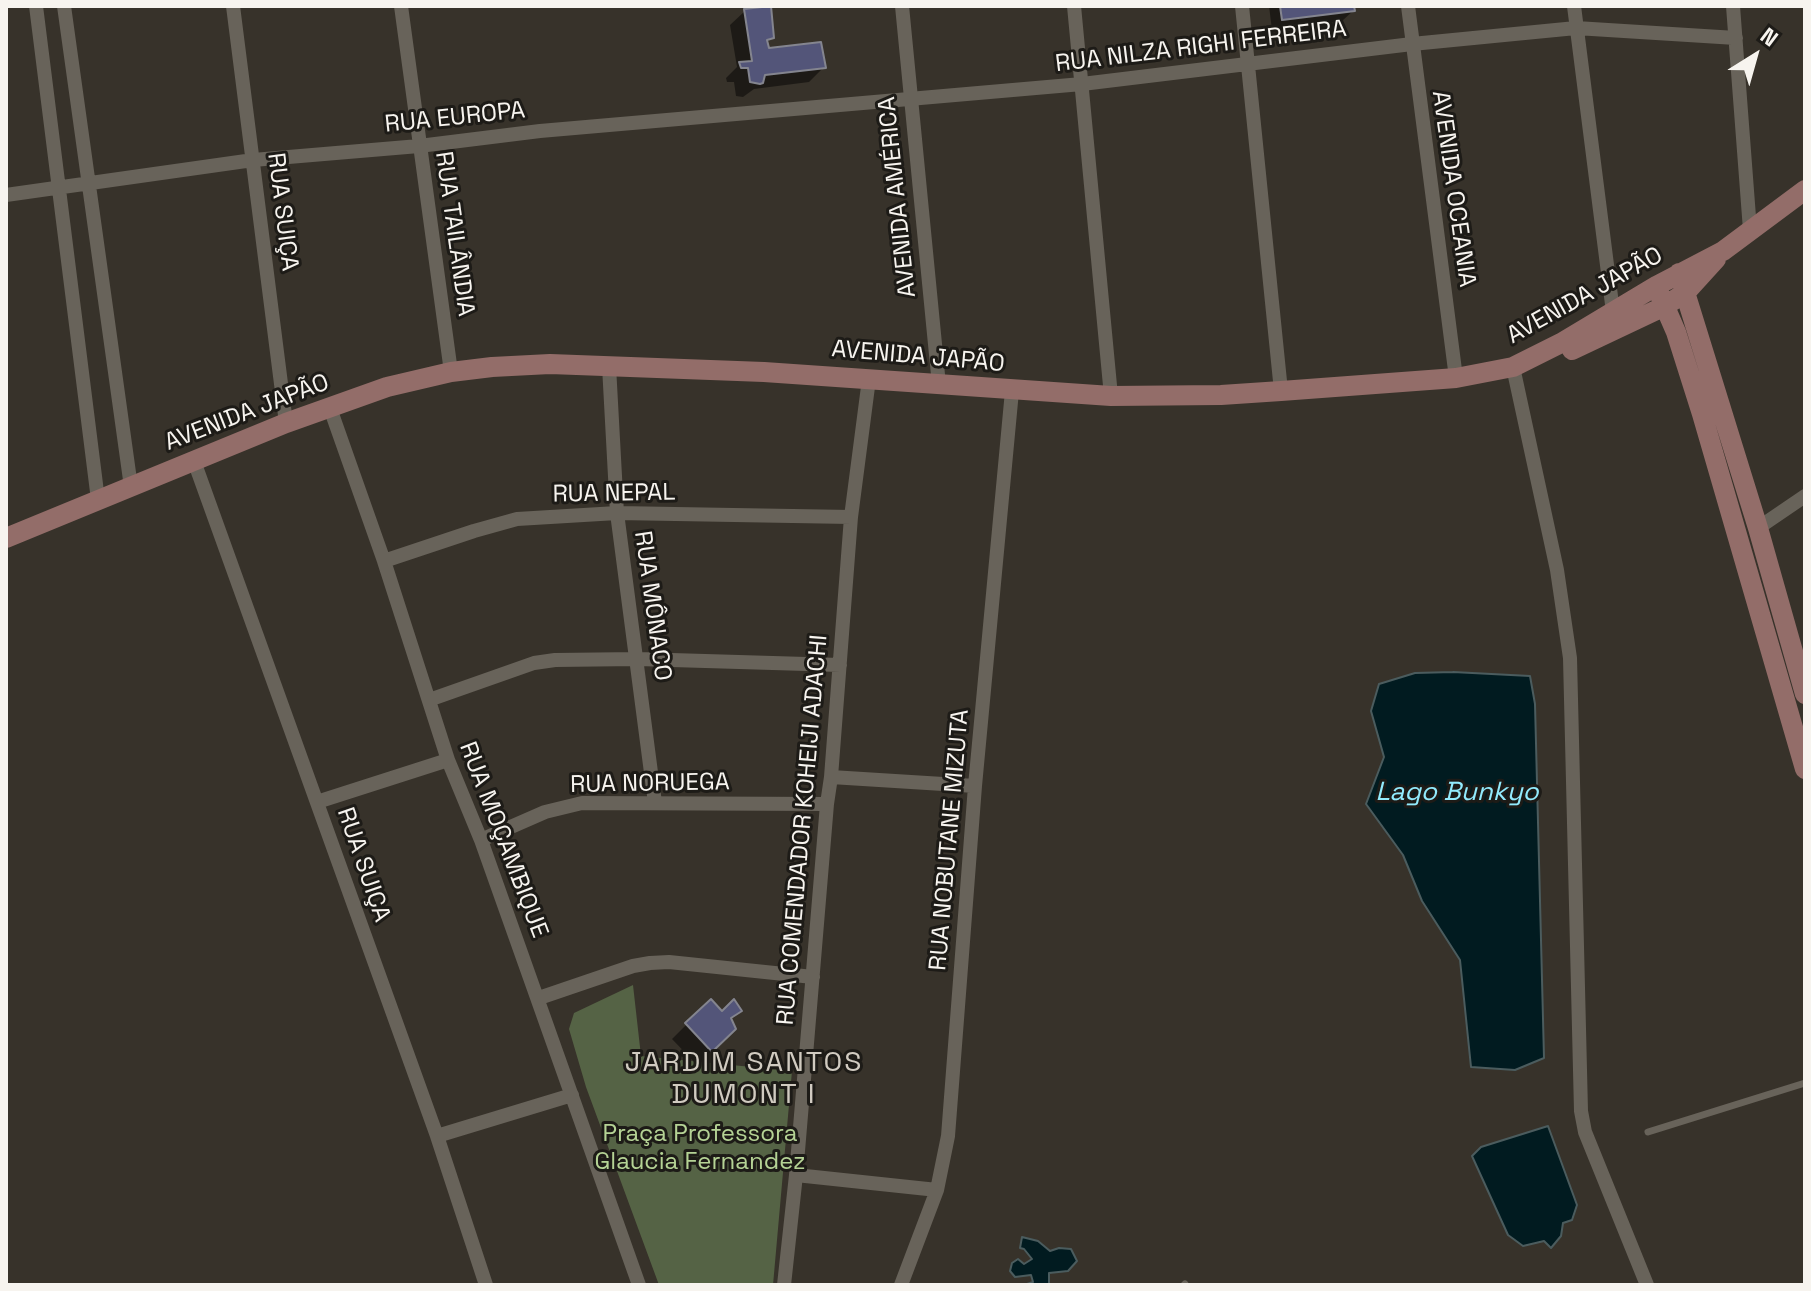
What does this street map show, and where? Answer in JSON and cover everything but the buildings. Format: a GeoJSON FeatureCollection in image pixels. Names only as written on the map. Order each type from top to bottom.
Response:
{"type":"FeatureCollection","features":[{"type":"Feature","properties":{"kind":"main road","name":"AVENIDA JAPÃO"},"geometry":{"type":"LineString","coordinates":[[6,538],[286,423],[387,387],[451,372],[522,365],[609,366],[869,379],[1111,396],[1221,395],[1456,378],[1518,365],[1656,286],[1683,283],[1805,190]]}},
{"type":"Feature","properties":{"kind":"main road"},"geometry":{"type":"LineString","coordinates":[[1693,319],[1702,275],[1723,251]]}},
{"type":"Feature","properties":{"kind":"main road"},"geometry":{"type":"LineString","coordinates":[[1518,365],[1567,352],[1645,316],[1665,306],[1683,283],[1702,275]]}},
{"type":"Feature","properties":{"kind":"main road"},"geometry":{"type":"LineString","coordinates":[[1683,283],[1805,694]]}},
{"type":"Feature","properties":{"kind":"main road"},"geometry":{"type":"LineString","coordinates":[[1656,286],[1676,332],[1746,560],[1805,769]]}},
{"type":"Feature","properties":{"kind":"main road"},"geometry":{"type":"LineString","coordinates":[[1645,316],[1657,319],[1676,332]]}},
{"type":"Feature","properties":{"kind":"street"},"geometry":{"type":"LineString","coordinates":[[36,6],[98,500]]}},
{"type":"Feature","properties":{"kind":"street"},"geometry":{"type":"LineString","coordinates":[[64,6],[131,487]]}},
{"type":"Feature","properties":{"kind":"street","name":"RUA SUIÇA"},"geometry":{"type":"LineString","coordinates":[[233,6],[286,423]]}},
{"type":"Feature","properties":{"kind":"street","name":"RUA TAILÂNDIA"},"geometry":{"type":"LineString","coordinates":[[401,6],[451,372]]}},
{"type":"Feature","properties":{"kind":"street","name":"AVENIDA AMÉRICA"},"geometry":{"type":"LineString","coordinates":[[902,6],[939,385]]}},
{"type":"Feature","properties":{"kind":"street"},"geometry":{"type":"LineString","coordinates":[[1074,6],[1111,396]]}},
{"type":"Feature","properties":{"kind":"street"},"geometry":{"type":"LineString","coordinates":[[1242,6],[1281,391]]}},
{"type":"Feature","properties":{"kind":"street","name":"AVENIDA OCEANIA"},"geometry":{"type":"LineString","coordinates":[[1408,6],[1456,378]]}},
{"type":"Feature","properties":{"kind":"street"},"geometry":{"type":"LineString","coordinates":[[1574,6],[1613,312]]}},
{"type":"Feature","properties":{"kind":"street"},"geometry":{"type":"LineString","coordinates":[[1733,6],[1750,230]]}},
{"type":"Feature","properties":{"kind":"street","name":"RUA NILZA RIGHI FERREIRA"},"geometry":{"type":"LineString","coordinates":[[910,98],[1082,84],[1412,44],[1576,28],[1736,38]]}},
{"type":"Feature","properties":{"kind":"street","name":"RUA EUROPA"},"geometry":{"type":"LineString","coordinates":[[6,195],[253,160],[910,98]]}},
{"type":"Feature","properties":{"kind":"street"},"geometry":{"type":"LineString","coordinates":[[1518,365],[1557,570],[1570,658],[1581,1111],[1585,1132],[1647,1285]]}},
{"type":"Feature","properties":{"kind":"street","name":"RUA MÔNACO"},"geometry":{"type":"LineString","coordinates":[[609,366],[617,513],[655,803]]}},
{"type":"Feature","properties":{"kind":"street","name":"RUA COMENDADOR KOHEIJI ADACHI"},"geometry":{"type":"LineString","coordinates":[[784,1285],[831,777],[851,517],[869,379]]}},
{"type":"Feature","properties":{"kind":"street","name":"RUA NOBUTANE MIZUTA"},"geometry":{"type":"LineString","coordinates":[[901,1285],[937,1190],[952,1098],[975,786],[1012,391]]}},
{"type":"Feature","properties":{"kind":"street","name":"RUA MOÇAMBIQUE"},"geometry":{"type":"LineString","coordinates":[[330,408],[384,561],[448,760],[539,998],[639,1285]]}},
{"type":"Feature","properties":{"kind":"street","name":"RUA SUIÇA"},"geometry":{"type":"LineString","coordinates":[[194,461],[437,1136],[486,1285]]}},
{"type":"Feature","properties":{"kind":"street"},"geometry":{"type":"LineString","coordinates":[[1758,528],[1805,496]]}},
{"type":"Feature","properties":{"kind":"street","name":"RUA NEPAL"},"geometry":{"type":"LineString","coordinates":[[384,561],[517,519],[617,513],[851,517]]}},
{"type":"Feature","properties":{"kind":"street"},"geometry":{"type":"LineString","coordinates":[[429,700],[534,663],[555,660],[638,659],[840,665]]}},
{"type":"Feature","properties":{"kind":"street"},"geometry":{"type":"LineString","coordinates":[[317,802],[448,760]]}},
{"type":"Feature","properties":{"kind":"street"},"geometry":{"type":"LineString","coordinates":[[831,777],[975,786]]}},
{"type":"Feature","properties":{"kind":"street","name":"RUA NORUEGA"},"geometry":{"type":"LineString","coordinates":[[481,840],[565,806],[582,803],[827,804]]}},
{"type":"Feature","properties":{"kind":"street"},"geometry":{"type":"LineString","coordinates":[[539,998],[650,963],[669,962],[813,977]]}},
{"type":"Feature","properties":{"kind":"street"},"geometry":{"type":"LineString","coordinates":[[437,1136],[572,1095]]}},
{"type":"Feature","properties":{"kind":"street"},"geometry":{"type":"LineString","coordinates":[[796,1175],[937,1190]]}},
{"type":"Feature","properties":{"kind":"lane"},"geometry":{"type":"LineString","coordinates":[[1648,1132],[1805,1083]]}},
{"type":"Feature","properties":{"kind":"green space","name":"Praça Professora Glaucia Fernandez"},"geometry":{"type":"Polygon","coordinates":[[[633,985],[641,1056],[792,1071],[773,1285],[659,1285],[586,1087],[569,1029],[574,1013],[633,985]]]}},
{"type":"Feature","properties":{"kind":"water","name":"Lago Bunkyo"},"geometry":{"type":"Polygon","coordinates":[[[1415,673],[1530,676],[1535,704],[1544,1058],[1515,1070],[1471,1067],[1460,960],[1422,901],[1403,855],[1366,804],[1384,757],[1371,711],[1379,684],[1415,673]]]}},
{"type":"Feature","properties":{"kind":"water"},"geometry":{"type":"Polygon","coordinates":[[[1548,1126],[1577,1205],[1572,1220],[1563,1223],[1561,1236],[1551,1248],[1544,1241],[1523,1246],[1508,1235],[1472,1156],[1481,1147],[1548,1126]]]}},
{"type":"Feature","properties":{"kind":"water"},"geometry":{"type":"Polygon","coordinates":[[[1022,1237],[1038,1241],[1050,1251],[1071,1249],[1077,1261],[1068,1271],[1049,1273],[1049,1285],[1024,1285],[1033,1282],[1031,1275],[1015,1277],[1010,1271],[1012,1263],[1018,1259],[1024,1264],[1032,1259],[1020,1248],[1022,1237]]]}},
{"type":"Feature","properties":{"kind":"district","name":"JARDIM SANTOS DUMONT I"},"geometry":{"type":"Point","coordinates":[744,1079]}}]}
